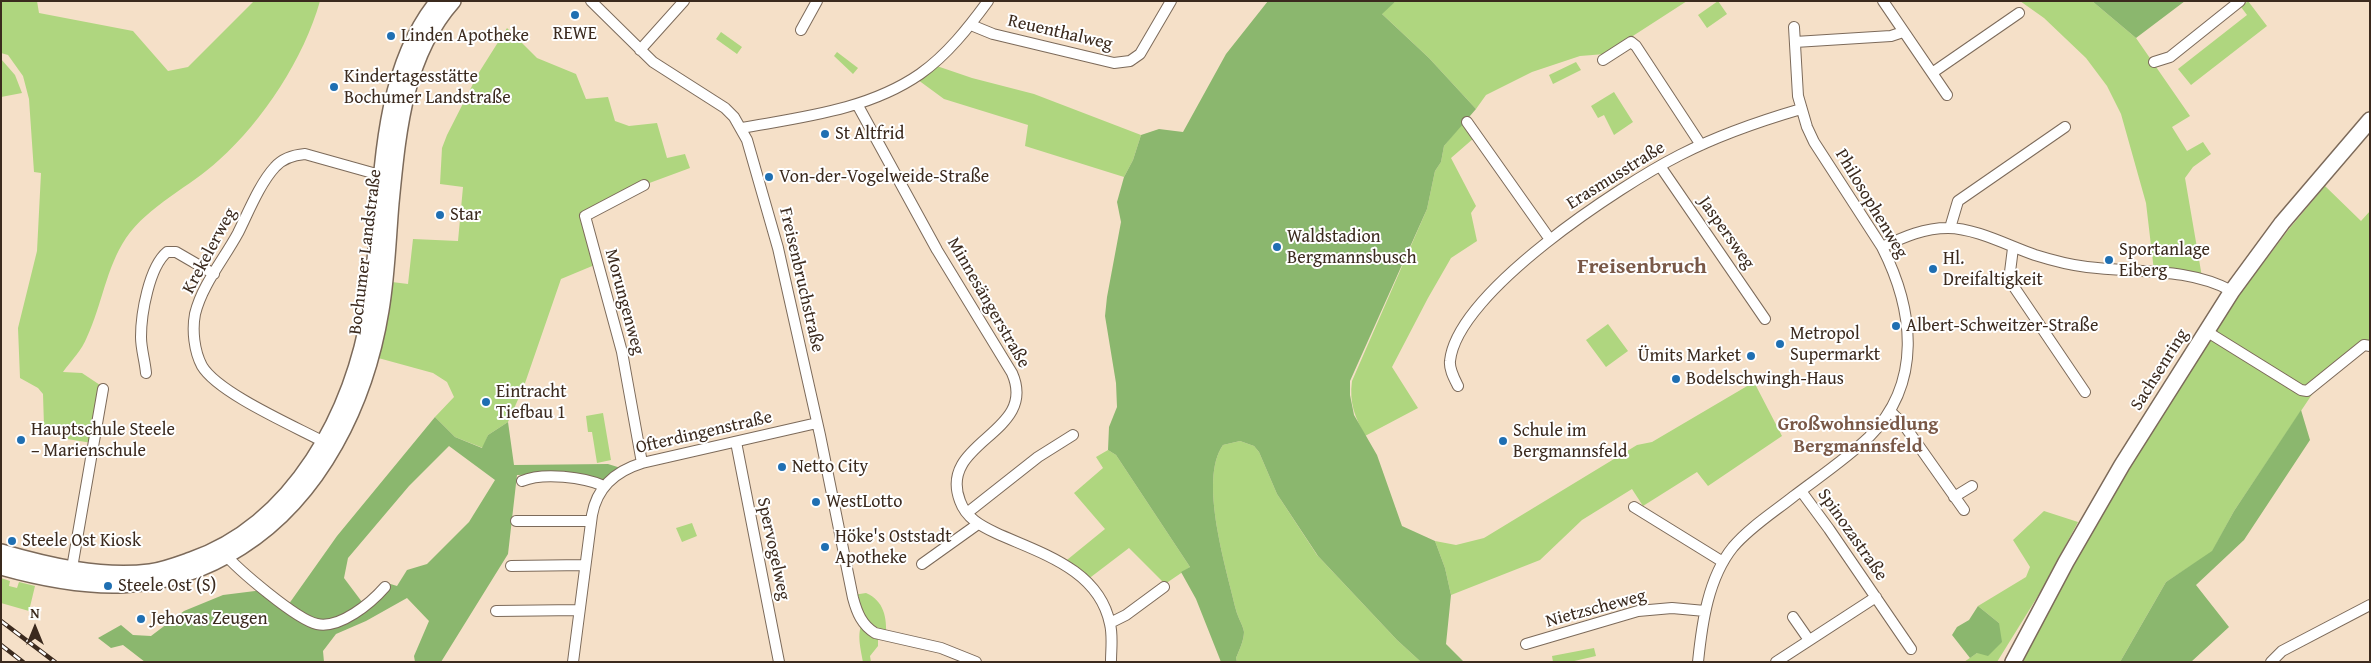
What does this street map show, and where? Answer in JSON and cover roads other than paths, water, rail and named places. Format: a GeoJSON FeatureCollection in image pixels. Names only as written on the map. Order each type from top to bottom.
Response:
{"type":"FeatureCollection","features":[{"type":"Feature","properties":{"kind":"main road","name":"Bochumer Landstraße"},"geometry":{"type":"LineString","coordinates":[[1,552],[72,568],[114,573],[152,572],[223,552],[275,522],[297,499],[324,463],[347,421],[369,365],[380,316],[388,177],[388,132],[396,92],[409,51],[421,26],[438,1]]}},
{"type":"Feature","properties":{"kind":"main road","name":"Bochumer Landstraße"},"geometry":{"type":"LineString","coordinates":[[1,567],[64,583],[117,586],[168,580],[200,569],[223,552],[280,501],[304,473],[324,442],[358,363],[370,310],[388,177],[406,94],[419,54],[430,30],[453,1]]}},
{"type":"Feature","properties":{"kind":"main road","name":"Sachsenring"},"geometry":{"type":"LineString","coordinates":[[2013,662],[2066,562],[2122,465],[2232,291],[2282,223],[2370,120]]}},
{"type":"Feature","properties":{"kind":"street","name":"Freisenbruchstraße"},"geometry":{"type":"LineString","coordinates":[[591,1],[640,50],[671,75],[725,108],[742,128],[753,158],[778,248],[854,602],[859,617],[872,632],[886,637],[941,648],[976,662]]}},
{"type":"Feature","properties":{"kind":"street"},"geometry":{"type":"LineString","coordinates":[[640,50],[684,1]]}},
{"type":"Feature","properties":{"kind":"street"},"geometry":{"type":"LineString","coordinates":[[800,30],[816,1]]}},
{"type":"Feature","properties":{"kind":"street"},"geometry":{"type":"LineString","coordinates":[[742,128],[823,113],[857,104],[920,74],[971,25],[988,1]]}},
{"type":"Feature","properties":{"kind":"street","name":"Reuenthalweg"},"geometry":{"type":"LineString","coordinates":[[971,25],[993,34],[1114,63],[1130,62],[1146,47],[1172,1]]}},
{"type":"Feature","properties":{"kind":"street"},"geometry":{"type":"LineString","coordinates":[[1883,1],[1946,95]]}},
{"type":"Feature","properties":{"kind":"street"},"geometry":{"type":"LineString","coordinates":[[2154,62],[2170,57],[2240,1]]}},
{"type":"Feature","properties":{"kind":"street"},"geometry":{"type":"LineString","coordinates":[[1932,73],[2019,12]]}},
{"type":"Feature","properties":{"kind":"street","name":"Philosophenweg"},"geometry":{"type":"LineString","coordinates":[[1698,662],[1705,611],[1723,562],[1734,546],[1755,526],[1851,453],[1868,437],[1890,411],[1906,366],[1908,338],[1901,293],[1882,247],[1814,142],[1800,109],[1794,27]]}},
{"type":"Feature","properties":{"kind":"street"},"geometry":{"type":"LineString","coordinates":[[1795,42],[1891,36],[1903,32]]}},
{"type":"Feature","properties":{"kind":"street"},"geometry":{"type":"LineString","coordinates":[[1603,60],[1631,42],[1636,46],[1701,145]]}},
{"type":"Feature","properties":{"kind":"street","name":"Minnesängerstraße"},"geometry":{"type":"LineString","coordinates":[[857,104],[937,250],[1012,373],[1016,385],[1016,400],[1012,413],[969,454],[960,467],[957,492],[962,507],[978,524],[1077,572],[1097,592],[1110,623],[1111,662]]}},
{"type":"Feature","properties":{"kind":"street","name":"Erasmusstraße"},"geometry":{"type":"LineString","coordinates":[[1458,386],[1449,363],[1452,350],[1465,327],[1486,299],[1549,238],[1660,166],[1701,145],[1800,109]]}},
{"type":"Feature","properties":{"kind":"street"},"geometry":{"type":"LineString","coordinates":[[1467,122],[1549,238]]}},
{"type":"Feature","properties":{"kind":"street"},"geometry":{"type":"LineString","coordinates":[[1950,228],[1958,201],[2065,127]]}},
{"type":"Feature","properties":{"kind":"street","name":"Krekelerweg"},"geometry":{"type":"LineString","coordinates":[[324,442],[228,391],[202,366],[194,342],[196,314],[214,274],[274,168],[283,159],[293,155],[305,154],[388,177]]}},
{"type":"Feature","properties":{"kind":"street","name":"Jaspersweg"},"geometry":{"type":"LineString","coordinates":[[1660,166],[1765,319]]}},
{"type":"Feature","properties":{"kind":"street","name":"Morungenweg"},"geometry":{"type":"LineString","coordinates":[[642,463],[622,352],[585,216],[644,185]]}},
{"type":"Feature","properties":{"kind":"street"},"geometry":{"type":"LineString","coordinates":[[1882,247],[1914,233],[1950,228],[1970,232],[2013,248],[2086,267],[2169,273],[2204,278],[2232,291]]}},
{"type":"Feature","properties":{"kind":"street"},"geometry":{"type":"LineString","coordinates":[[2013,248],[2010,272],[2012,284],[2085,392]]}},
{"type":"Feature","properties":{"kind":"street"},"geometry":{"type":"LineString","coordinates":[[146,373],[141,338],[146,299],[161,257],[167,252],[176,252],[214,274]]}},
{"type":"Feature","properties":{"kind":"street"},"geometry":{"type":"LineString","coordinates":[[2206,331],[2304,391],[2310,390],[2364,345],[2370,346]]}},
{"type":"Feature","properties":{"kind":"street"},"geometry":{"type":"LineString","coordinates":[[64,583],[72,568],[103,389]]}},
{"type":"Feature","properties":{"kind":"street"},"geometry":{"type":"LineString","coordinates":[[1890,411],[1904,424],[1964,510]]}},
{"type":"Feature","properties":{"kind":"street","name":"Ofterdingenstraße"},"geometry":{"type":"LineString","coordinates":[[573,662],[591,521],[596,501],[604,486],[624,469],[642,463],[817,423]]}},
{"type":"Feature","properties":{"kind":"street"},"geometry":{"type":"LineString","coordinates":[[967,513],[1038,457],[1073,435]]}},
{"type":"Feature","properties":{"kind":"street","name":"Spervogelweg"},"geometry":{"type":"LineString","coordinates":[[736,442],[779,662]]}},
{"type":"Feature","properties":{"kind":"street"},"geometry":{"type":"LineString","coordinates":[[522,480],[564,477],[588,480],[604,486]]}},
{"type":"Feature","properties":{"kind":"street"},"geometry":{"type":"LineString","coordinates":[[1954,497],[1972,486]]}},
{"type":"Feature","properties":{"kind":"street","name":"Spinozastraße"},"geometry":{"type":"LineString","coordinates":[[1801,491],[1911,649]]}},
{"type":"Feature","properties":{"kind":"street"},"geometry":{"type":"LineString","coordinates":[[1634,506],[1723,562]]}},
{"type":"Feature","properties":{"kind":"street"},"geometry":{"type":"LineString","coordinates":[[516,521],[591,521]]}},
{"type":"Feature","properties":{"kind":"street"},"geometry":{"type":"LineString","coordinates":[[922,564],[978,524]]}},
{"type":"Feature","properties":{"kind":"street"},"geometry":{"type":"LineString","coordinates":[[223,552],[250,579],[278,601],[315,624],[333,623],[344,618],[376,597],[385,587]]}},
{"type":"Feature","properties":{"kind":"street"},"geometry":{"type":"LineString","coordinates":[[512,566],[585,565]]}},
{"type":"Feature","properties":{"kind":"street"},"geometry":{"type":"LineString","coordinates":[[1110,623],[1126,615],[1164,587]]}},
{"type":"Feature","properties":{"kind":"street","name":"Spinozastraße"},"geometry":{"type":"LineString","coordinates":[[1776,662],[1876,597]]}},
{"type":"Feature","properties":{"kind":"street"},"geometry":{"type":"LineString","coordinates":[[2271,662],[2282,651],[2370,605]]}},
{"type":"Feature","properties":{"kind":"street","name":"Nietzscheweg"},"geometry":{"type":"LineString","coordinates":[[1526,644],[1638,611],[1672,608],[1705,611]]}},
{"type":"Feature","properties":{"kind":"street"},"geometry":{"type":"LineString","coordinates":[[496,611],[579,610]]}},
{"type":"Feature","properties":{"kind":"street"},"geometry":{"type":"LineString","coordinates":[[1793,617],[1809,640]]}},
{"type":"Feature","properties":{"kind":"railway"},"geometry":{"type":"LineString","coordinates":[[1,621],[55,662]]}},
{"type":"Feature","properties":{"kind":"railway"},"geometry":{"type":"LineString","coordinates":[[1,645],[23,662]]}},
{"type":"Feature","properties":{"kind":"place","name":"REWE"},"geometry":{"type":"Point","coordinates":[575,15]}},
{"type":"Feature","properties":{"kind":"place","name":"Linden Apotheke"},"geometry":{"type":"Point","coordinates":[391,36]}},
{"type":"Feature","properties":{"kind":"place","name":"Kindertagesstätte Bochumer Landstraße"},"geometry":{"type":"Point","coordinates":[334,87]}},
{"type":"Feature","properties":{"kind":"place","name":"St Altfrid"},"geometry":{"type":"Point","coordinates":[825,134]}},
{"type":"Feature","properties":{"kind":"place","name":"Von-der-Vogelweide-Straße"},"geometry":{"type":"Point","coordinates":[769,177]}},
{"type":"Feature","properties":{"kind":"place","name":"Star"},"geometry":{"type":"Point","coordinates":[440,215]}},
{"type":"Feature","properties":{"kind":"place","name":"Waldstadion Bergmannsbusch"},"geometry":{"type":"Point","coordinates":[1277,247]}},
{"type":"Feature","properties":{"kind":"place","name":"Sportanlage Eiberg"},"geometry":{"type":"Point","coordinates":[2109,260]}},
{"type":"Feature","properties":{"kind":"place","name":"Hl. Dreifaltigkeit"},"geometry":{"type":"Point","coordinates":[1933,269]}},
{"type":"Feature","properties":{"kind":"place","name":"Albert-Schweitzer-Straße"},"geometry":{"type":"Point","coordinates":[1896,326]}},
{"type":"Feature","properties":{"kind":"place","name":"Metropol Supermarkt"},"geometry":{"type":"Point","coordinates":[1780,344]}},
{"type":"Feature","properties":{"kind":"place","name":"Ümits Market"},"geometry":{"type":"Point","coordinates":[1751,356]}},
{"type":"Feature","properties":{"kind":"place","name":"Bodelschwingh-Haus"},"geometry":{"type":"Point","coordinates":[1676,379]}},
{"type":"Feature","properties":{"kind":"place","name":"Eintracht Tiefbau 1"},"geometry":{"type":"Point","coordinates":[486,402]}},
{"type":"Feature","properties":{"kind":"place","name":"Hauptschule Steele – Marienschule"},"geometry":{"type":"Point","coordinates":[21,440]}},
{"type":"Feature","properties":{"kind":"place","name":"Schule im Bergmannsfeld"},"geometry":{"type":"Point","coordinates":[1503,441]}},
{"type":"Feature","properties":{"kind":"place","name":"Netto City"},"geometry":{"type":"Point","coordinates":[782,467]}},
{"type":"Feature","properties":{"kind":"place","name":"WestLotto"},"geometry":{"type":"Point","coordinates":[816,502]}},
{"type":"Feature","properties":{"kind":"place","name":"Steele Ost Kiosk"},"geometry":{"type":"Point","coordinates":[12,541]}},
{"type":"Feature","properties":{"kind":"place","name":"Höke's Oststadt Apotheke"},"geometry":{"type":"Point","coordinates":[825,547]}},
{"type":"Feature","properties":{"kind":"place","name":"Steele Ost (S)"},"geometry":{"type":"Point","coordinates":[108,586]}},
{"type":"Feature","properties":{"kind":"place","name":"Jehovas Zeugen"},"geometry":{"type":"Point","coordinates":[141,619]}},
{"type":"Feature","properties":{"kind":"district","name":"Freisenbruch"},"geometry":{"type":"Point","coordinates":[1642,267]}},
{"type":"Feature","properties":{"kind":"district","name":"Großwohnsiedlung Bergmannsfeld"},"geometry":{"type":"Point","coordinates":[1858,436]}}]}
